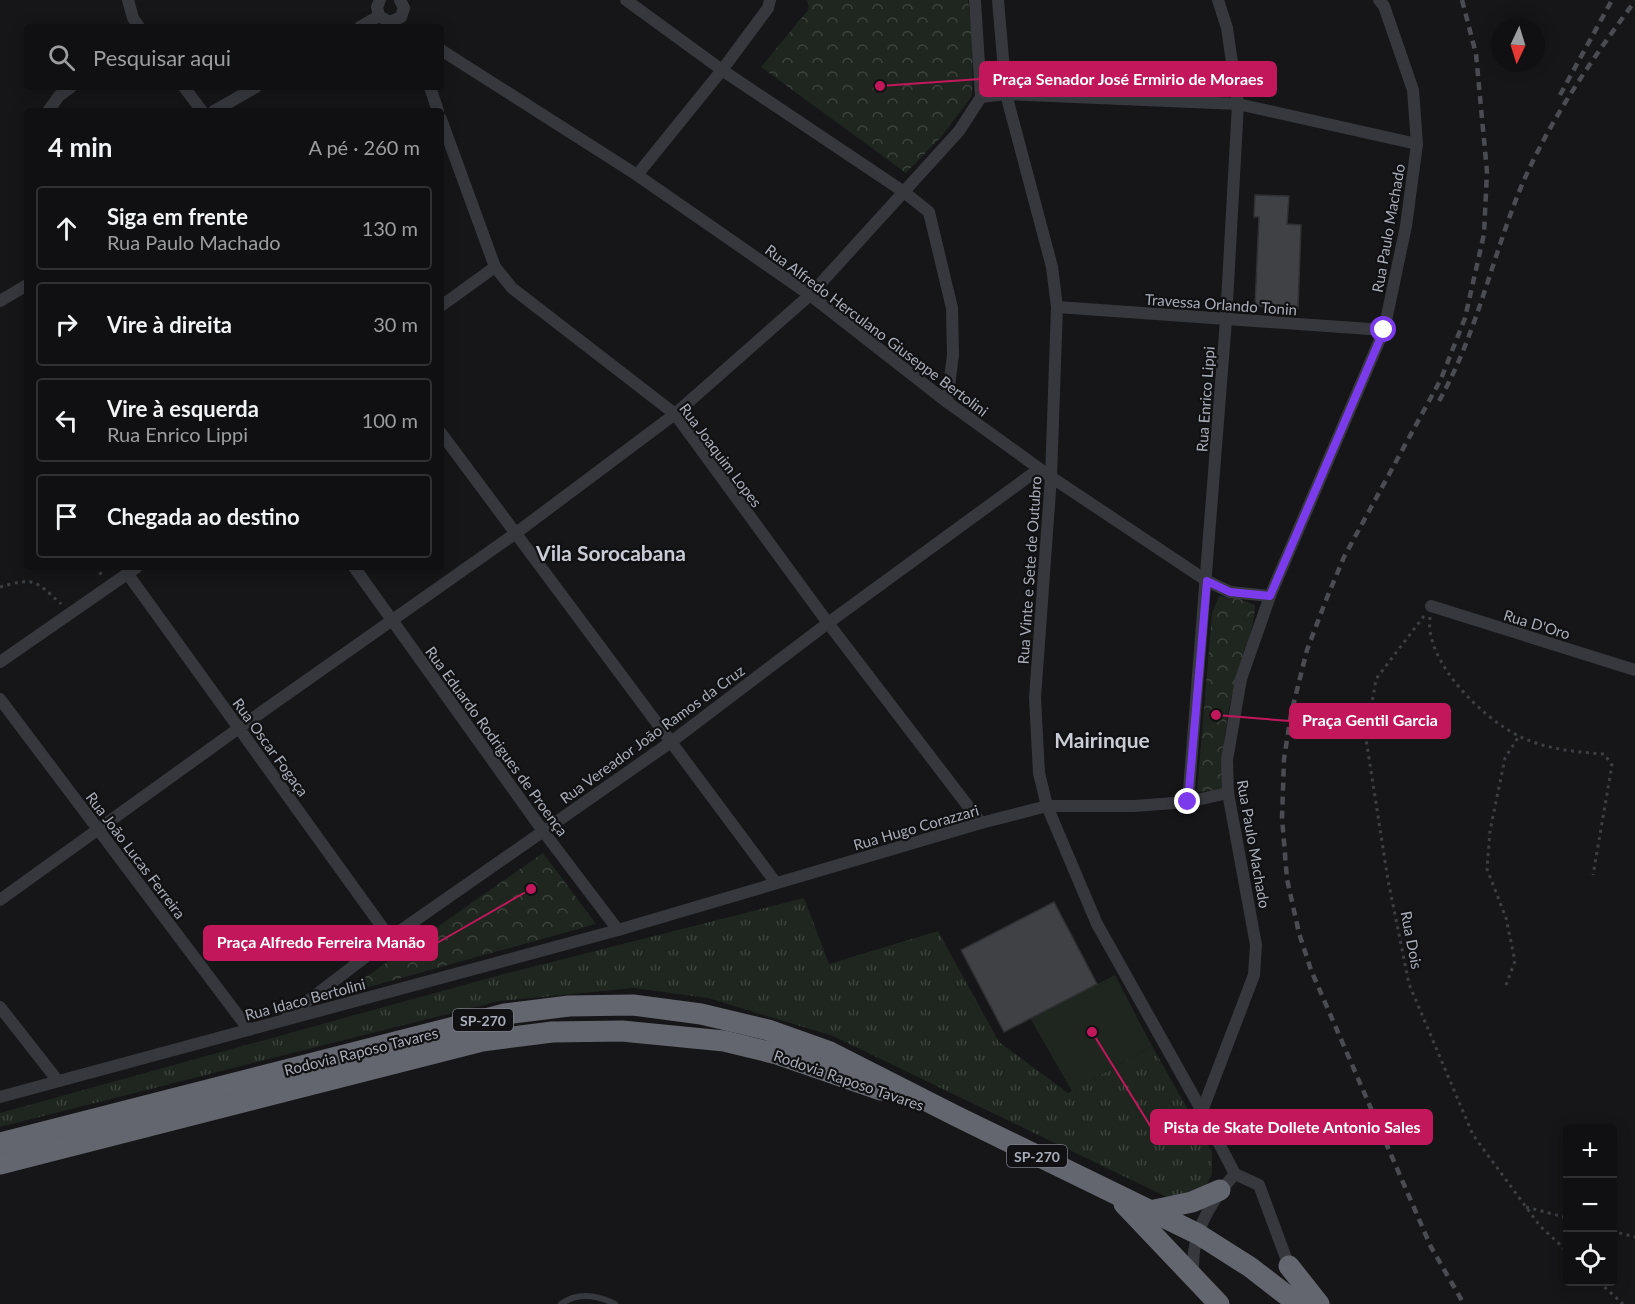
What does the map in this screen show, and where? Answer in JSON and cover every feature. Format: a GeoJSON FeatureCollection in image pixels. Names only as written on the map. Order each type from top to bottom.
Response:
{"type":"FeatureCollection","features":[{"type":"Feature","properties":{"kind":"highway","name":"Rodovia Raposo Tavares"},"geometry":{"type":"LineString","coordinates":[[0,1143],[505,1014],[569,1006],[633,1005],[701,1014],[768,1030],[830,1052],[1115,1195],[1198,1234],[1250,1267],[1287,1300]]}},
{"type":"Feature","properties":{"kind":"highway","name":"Rodovia Raposo Tavares"},"geometry":{"type":"LineString","coordinates":[[0,1164],[482,1041],[552,1032],[622,1031],[724,1041],[777,1054],[958,1117]]}},
{"type":"Feature","properties":{"kind":"highway"},"geometry":{"type":"LineString","coordinates":[[1150,1211],[1192,1202],[1220,1190]]}},
{"type":"Feature","properties":{"kind":"highway"},"geometry":{"type":"LineString","coordinates":[[1115,1195],[1219,1304]]}},
{"type":"Feature","properties":{"kind":"highway"},"geometry":{"type":"LineString","coordinates":[[1289,1266],[1319,1304]]}},
{"type":"Feature","properties":{"kind":"street"},"geometry":{"type":"LineString","coordinates":[[128,0],[136,23]]}},
{"type":"Feature","properties":{"kind":"street"},"geometry":{"type":"LineString","coordinates":[[380,0],[377,8],[379,16],[390,22],[402,23],[404,8],[400,0]]}},
{"type":"Feature","properties":{"kind":"street"},"geometry":{"type":"LineString","coordinates":[[626,0],[722,70],[904,192],[929,212],[952,308],[953,355],[947,402]]}},
{"type":"Feature","properties":{"kind":"street"},"geometry":{"type":"LineString","coordinates":[[637,175],[722,70],[768,8],[770,0]]}},
{"type":"Feature","properties":{"kind":"street"},"geometry":{"type":"LineString","coordinates":[[0,900],[516,533],[675,414],[810,295],[958,131],[981,98],[975,0]]}},
{"type":"Feature","properties":{"kind":"street","name":"Rua Vinte e Sete de Outubro"},"geometry":{"type":"LineString","coordinates":[[998,0],[1006,94],[1052,267],[1057,307],[1051,477],[1035,698],[1039,773],[1047,806],[1097,924],[1202,1111],[1234,1174]]}},
{"type":"Feature","properties":{"kind":"street","name":"Rua Enrico Lippi"},"geometry":{"type":"LineString","coordinates":[[1188,802],[1226,320],[1238,104],[1227,28],[1218,0]]}},
{"type":"Feature","properties":{"kind":"street","name":"Rua Paulo Machado"},"geometry":{"type":"LineString","coordinates":[[1202,1111],[1254,975],[1256,955],[1228,793],[1227,760],[1241,678],[1270,596],[1384,330],[1406,226],[1417,144],[1413,90],[1384,6],[1379,0]]}},
{"type":"Feature","properties":{"kind":"street"},"geometry":{"type":"LineString","coordinates":[[365,24],[379,16]]}},
{"type":"Feature","properties":{"kind":"street","name":"Rua Alfredo Herculano Giuseppe Bertolini"},"geometry":{"type":"LineString","coordinates":[[444,52],[637,175],[810,295],[947,402],[1051,477],[1207,581],[1230,592],[1270,596]]}},
{"type":"Feature","properties":{"kind":"street"},"geometry":{"type":"LineString","coordinates":[[50,108],[67,90]]}},
{"type":"Feature","properties":{"kind":"street"},"geometry":{"type":"LineString","coordinates":[[186,90],[200,108]]}},
{"type":"Feature","properties":{"kind":"street"},"geometry":{"type":"LineString","coordinates":[[219,108],[251,90]]}},
{"type":"Feature","properties":{"kind":"street"},"geometry":{"type":"LineString","coordinates":[[431,90],[437,108]]}},
{"type":"Feature","properties":{"kind":"street"},"geometry":{"type":"LineString","coordinates":[[981,98],[1006,94],[1238,104],[1417,144]]}},
{"type":"Feature","properties":{"kind":"street","name":"Rua Joaquim Lopes"},"geometry":{"type":"LineString","coordinates":[[444,127],[495,267],[512,288],[675,414],[828,623],[981,823]]}},
{"type":"Feature","properties":{"kind":"street"},"geometry":{"type":"LineString","coordinates":[[444,304],[495,267]]}},
{"type":"Feature","properties":{"kind":"street"},"geometry":{"type":"LineString","coordinates":[[0,301],[24,287]]}},
{"type":"Feature","properties":{"kind":"street","name":"Travessa Orlando Tonin"},"geometry":{"type":"LineString","coordinates":[[1057,307],[1384,330]]}},
{"type":"Feature","properties":{"kind":"street"},"geometry":{"type":"LineString","coordinates":[[444,437],[776,883]]}},
{"type":"Feature","properties":{"kind":"street","name":"Rua Vereador João Ramos da Cruz"},"geometry":{"type":"LineString","coordinates":[[281,1021],[390,938],[671,742],[1039,468]]}},
{"type":"Feature","properties":{"kind":"street"},"geometry":{"type":"LineString","coordinates":[[0,662],[132,570]]}},
{"type":"Feature","properties":{"kind":"street","name":"Rua Oscar Fogaça"},"geometry":{"type":"LineString","coordinates":[[132,570],[239,728],[390,938]]}},
{"type":"Feature","properties":{"kind":"street","name":"Rua Eduardo Rodrigues de Proença"},"geometry":{"type":"LineString","coordinates":[[356,570],[543,831],[618,930]]}},
{"type":"Feature","properties":{"kind":"street","name":"Rua D'Oro"},"geometry":{"type":"LineString","coordinates":[[1431,606],[1635,670]]}},
{"type":"Feature","properties":{"kind":"street","name":"Rua João Lucas Ferreira"},"geometry":{"type":"LineString","coordinates":[[0,699],[249,1030]]}},
{"type":"Feature","properties":{"kind":"street","name":"Rua Hugo Corazzari"},"geometry":{"type":"LineString","coordinates":[[618,930],[981,823],[1047,806],[1134,806],[1188,802],[1228,793]]}},
{"type":"Feature","properties":{"kind":"street","name":"Rua Idaco Bertolini"},"geometry":{"type":"LineString","coordinates":[[0,1097],[618,930]]}},
{"type":"Feature","properties":{"kind":"street"},"geometry":{"type":"LineString","coordinates":[[0,1007],[57,1081]]}},
{"type":"Feature","properties":{"kind":"street"},"geometry":{"type":"LineString","coordinates":[[1193,1278],[1194,1252],[1198,1234],[1220,1190],[1234,1174],[1259,1185],[1289,1266],[1287,1300]]}},
{"type":"Feature","properties":{"kind":"lane"},"geometry":{"type":"LineString","coordinates":[[561,1304],[570,1298],[585,1296],[601,1297],[615,1304]]}},
{"type":"Feature","properties":{"kind":"path"},"geometry":{"type":"LineString","coordinates":[[0,587],[19,581],[36,583],[70,613]]}},
{"type":"Feature","properties":{"kind":"path"},"geometry":{"type":"LineString","coordinates":[[1431,606],[1428,627],[1436,651],[1450,677],[1477,707],[1519,736],[1564,751],[1604,754],[1612,765],[1593,874]]}},
{"type":"Feature","properties":{"kind":"path","name":"Rua Dois"},"geometry":{"type":"LineString","coordinates":[[1431,606],[1376,679],[1366,739],[1386,869],[1409,984],[1473,1135],[1540,1226],[1563,1247]]}},
{"type":"Feature","properties":{"kind":"path"},"geometry":{"type":"LineString","coordinates":[[1506,985],[1515,961],[1506,918],[1486,869],[1490,831],[1504,758],[1519,736]]}},
{"type":"Feature","properties":{"kind":"path"},"geometry":{"type":"LineString","coordinates":[[1526,1206],[1563,1217]]}},
{"type":"Feature","properties":{"kind":"path"},"geometry":{"type":"LineString","coordinates":[[1616,1232],[1635,1237]]}},
{"type":"Feature","properties":{"kind":"path"},"geometry":{"type":"LineString","coordinates":[[1604,1286],[1623,1304]]}},
{"type":"Feature","properties":{"kind":"green space"},"geometry":{"type":"Polygon","coordinates":[[[807,0],[968,0],[973,42],[972,96],[941,137],[906,173],[761,67],[809,9],[807,0]]]}},
{"type":"Feature","properties":{"kind":"green space"},"geometry":{"type":"Polygon","coordinates":[[[1219,596],[1237,598],[1255,605],[1254,616],[1228,715],[1223,753],[1222,790],[1197,792],[1212,613],[1219,596]]]}},
{"type":"Feature","properties":{"kind":"green space"},"geometry":{"type":"Polygon","coordinates":[[[543,853],[596,924],[340,995],[543,853]]]}},
{"type":"Feature","properties":{"kind":"green space"},"geometry":{"type":"Polygon","coordinates":[[[804,898],[829,964],[938,931],[999,1042],[1068,1093],[1152,1046],[1212,1152],[1212,1174],[1207,1184],[1200,1192],[1169,1198],[833,1036],[708,998],[633,988],[499,1001],[0,1127],[0,1113],[500,975],[804,898]]]}},
{"type":"Feature","properties":{"kind":"green space"},"geometry":{"type":"Polygon","coordinates":[[[1115,975],[1152,1046],[1072,1091],[1030,1018],[1115,975]]]}},
{"type":"Feature","properties":{"kind":"building"},"geometry":{"type":"Polygon","coordinates":[[[1255,195],[1289,196],[1287,224],[1301,225],[1298,309],[1255,306],[1259,217],[1254,217],[1255,195]]]}},
{"type":"Feature","properties":{"kind":"building"},"geometry":{"type":"Polygon","coordinates":[[[1054,902],[1097,984],[1004,1032],[961,950],[1054,902]]]}},
{"type":"Feature","properties":{"kind":"railway"},"geometry":{"type":"LineString","coordinates":[[1462,0],[1476,54],[1487,172],[1484,234],[1465,318],[1441,379],[1344,557],[1307,650],[1291,714],[1284,759],[1282,818],[1287,879],[1299,933],[1311,970],[1431,1247],[1464,1304]]}},
{"type":"Feature","properties":{"kind":"railway"},"geometry":{"type":"LineString","coordinates":[[1560,95],[1612,0]]}},
{"type":"Feature","properties":{"kind":"railway"},"geometry":{"type":"LineString","coordinates":[[1439,401],[1453,375],[1475,320],[1513,207],[1535,156],[1575,88],[1635,1]]}},
{"type":"Feature","properties":{"kind":"place","name":"Praça Senador José Ermirio de Moraes"},"geometry":{"type":"Point","coordinates":[880,86]}},
{"type":"Feature","properties":{"kind":"place","name":"Praça Gentil Garcia"},"geometry":{"type":"Point","coordinates":[1216,715]}},
{"type":"Feature","properties":{"kind":"place","name":"Praça Alfredo Ferreira Manão"},"geometry":{"type":"Point","coordinates":[531,889]}},
{"type":"Feature","properties":{"kind":"place","name":"Pista de Skate Dollete Antonio Sales"},"geometry":{"type":"Point","coordinates":[1092,1032]}},
{"type":"Feature","properties":{"kind":"district","name":"Vila Sorocabana"},"geometry":{"type":"Point","coordinates":[611,552]}},
{"type":"Feature","properties":{"kind":"district","name":"Mairinque"},"geometry":{"type":"Point","coordinates":[1102,739]}},
{"type":"Feature","properties":{"kind":"route"},"geometry":{"type":"LineString","coordinates":[[1188,802],[1207,581],[1230,592],[1270,596],[1384,330]]}}]}
